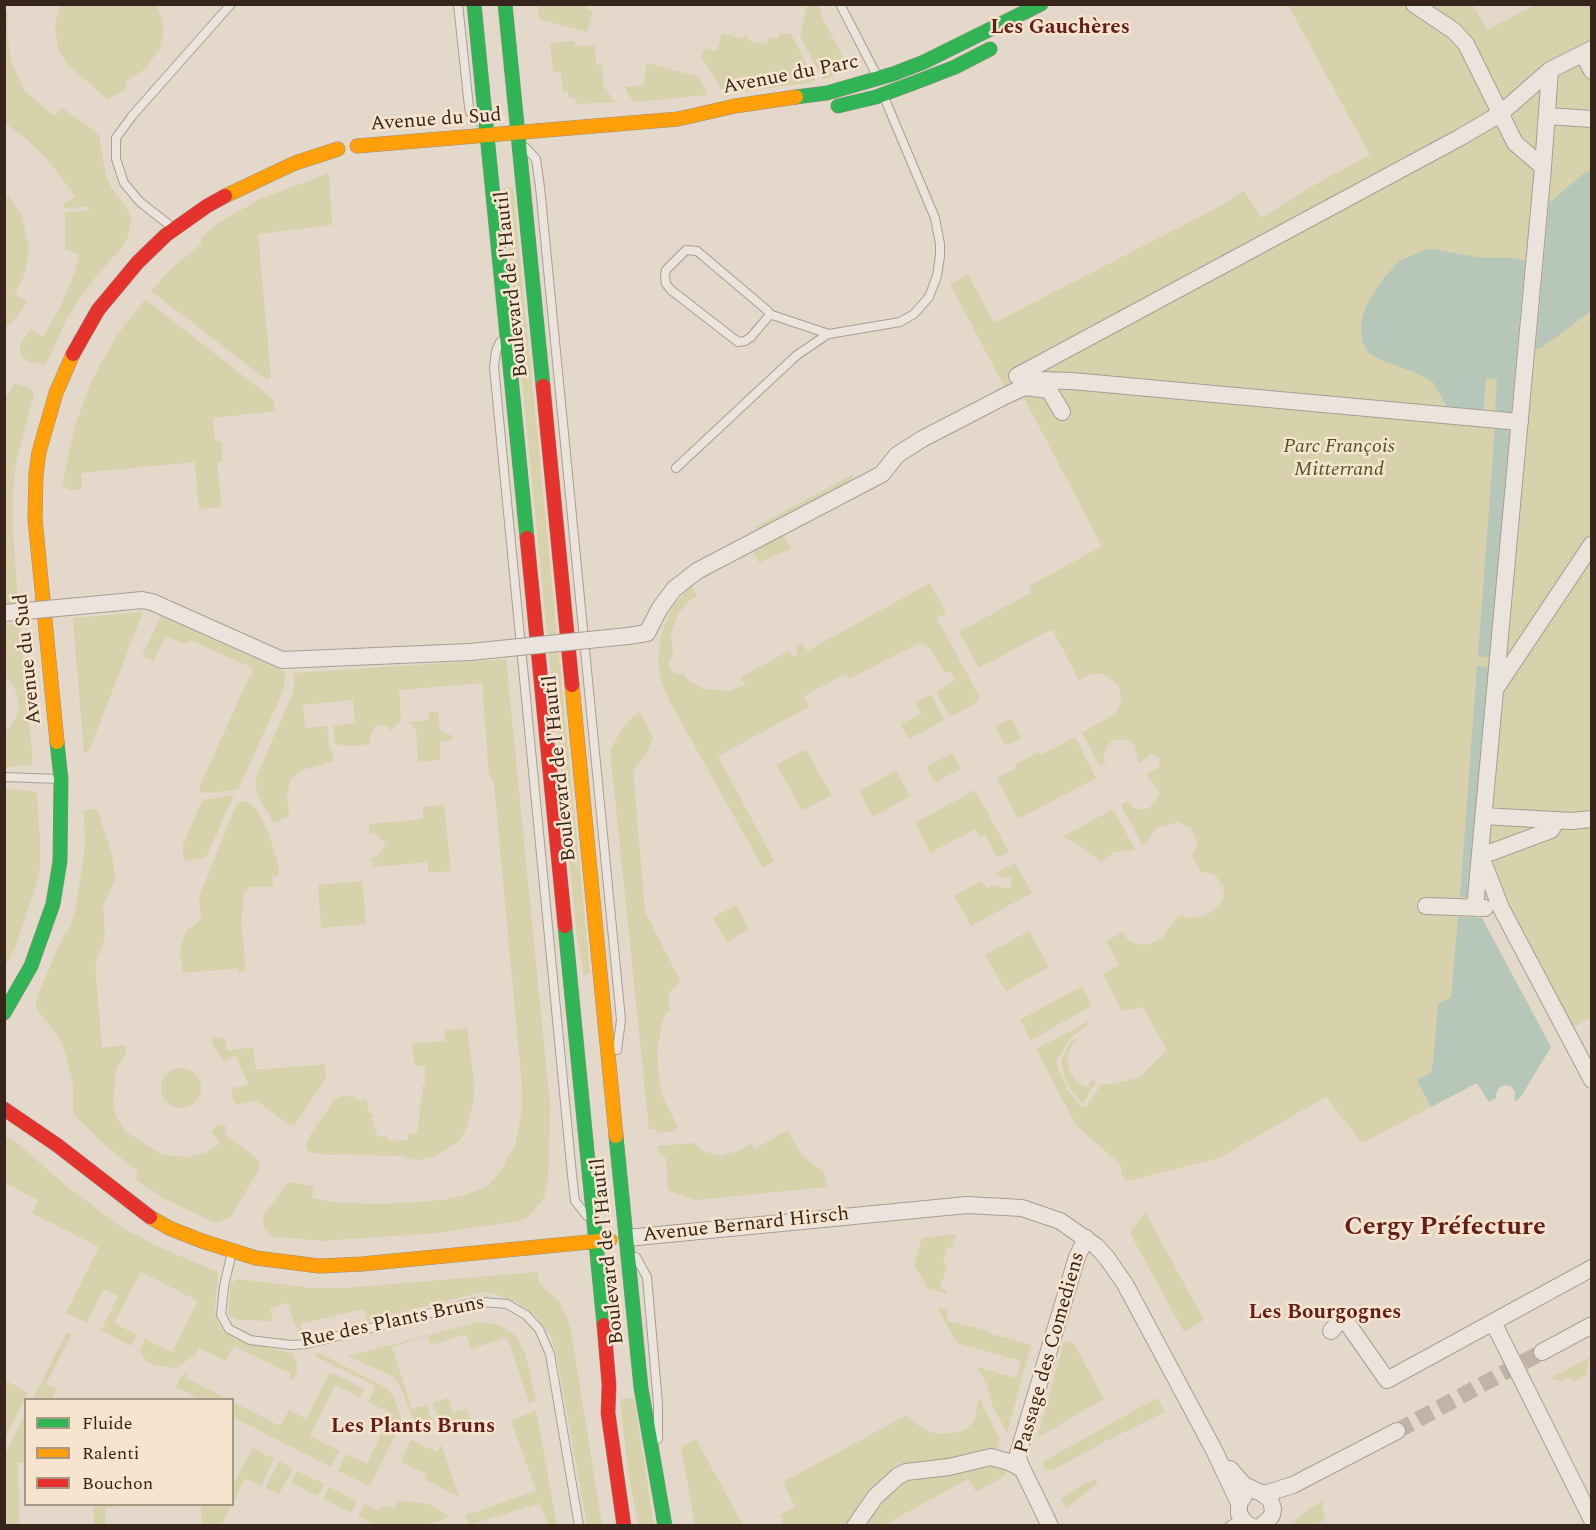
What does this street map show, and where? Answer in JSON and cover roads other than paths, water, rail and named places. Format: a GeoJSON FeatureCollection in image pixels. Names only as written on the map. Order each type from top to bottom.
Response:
{"type":"FeatureCollection","features":[{"type":"Feature","properties":{"kind":"main road","name":"Boulevard de l'Hautil"},"geometry":{"type":"LineString","coordinates":[[474,4],[596,1241],[609,1385],[608,1413],[624,1526]]}},
{"type":"Feature","properties":{"kind":"main road","name":"Boulevard de l'Hautil"},"geometry":{"type":"LineString","coordinates":[[505,4],[641,1388],[665,1526]]}},
{"type":"Feature","properties":{"kind":"main road","name":"Avenue du Parc"},"geometry":{"type":"LineString","coordinates":[[519,137],[678,119],[735,106],[827,93],[878,78],[947,52],[1041,4]]}},
{"type":"Feature","properties":{"kind":"main road"},"geometry":{"type":"LineString","coordinates":[[1017,31],[1050,4]]}},
{"type":"Feature","properties":{"kind":"main road","name":"Avenue du Parc"},"geometry":{"type":"LineString","coordinates":[[823,109],[883,94],[955,67],[1003,42]]}},
{"type":"Feature","properties":{"kind":"main road","name":"Avenue du Parc"},"geometry":{"type":"LineString","coordinates":[[678,119],[737,121]]}},
{"type":"Feature","properties":{"kind":"main road","name":"Avenue du Sud"},"geometry":{"type":"LineString","coordinates":[[357,146],[486,132],[519,137]]}},
{"type":"Feature","properties":{"kind":"main road","name":"Avenue du Sud"},"geometry":{"type":"LineString","coordinates":[[4,1013],[31,966],[53,904],[60,861],[61,779],[35,519],[39,452],[56,393],[87,327],[127,273],[174,230],[231,192],[295,163],[338,148]]}},
{"type":"Feature","properties":{"kind":"main road","name":"Avenue Bernard Hirsch"},"geometry":{"type":"LineString","coordinates":[[7,1112],[57,1145],[148,1216],[169,1228],[232,1252],[286,1263],[319,1266],[362,1264],[596,1241],[628,1242]]}},
{"type":"Feature","properties":{"kind":"street"},"geometry":{"type":"LineString","coordinates":[[1414,4],[1460,36],[1493,96],[1515,143],[1543,167]]}},
{"type":"Feature","properties":{"kind":"street"},"geometry":{"type":"LineString","coordinates":[[4,613],[142,600],[152,602],[282,660],[470,652],[641,636],[647,633],[660,608],[674,589],[697,571],[882,474],[897,456],[1018,375],[1459,138],[1500,114],[1550,70],[1587,51],[1592,71]]}},
{"type":"Feature","properties":{"kind":"street"},"geometry":{"type":"LineString","coordinates":[[1476,909],[1550,70]]}},
{"type":"Feature","properties":{"kind":"street"},"geometry":{"type":"LineString","coordinates":[[1547,116],[1592,119]]}},
{"type":"Feature","properties":{"kind":"street"},"geometry":{"type":"LineString","coordinates":[[1018,375],[1049,390],[1062,412]]}},
{"type":"Feature","properties":{"kind":"street"},"geometry":{"type":"LineString","coordinates":[[1018,375],[1028,380],[1072,381],[1520,422]]}},
{"type":"Feature","properties":{"kind":"street"},"geometry":{"type":"LineString","coordinates":[[1495,690],[1592,544]]}},
{"type":"Feature","properties":{"kind":"street"},"geometry":{"type":"LineString","coordinates":[[1484,816],[1557,820],[1592,819]]}},
{"type":"Feature","properties":{"kind":"street"},"geometry":{"type":"LineString","coordinates":[[1480,854],[1492,852],[1551,830],[1557,820]]}},
{"type":"Feature","properties":{"kind":"street"},"geometry":{"type":"LineString","coordinates":[[1480,854],[1501,908],[1592,1080]]}},
{"type":"Feature","properties":{"kind":"street"},"geometry":{"type":"LineString","coordinates":[[1426,906],[1501,908]]}},
{"type":"Feature","properties":{"kind":"street","name":"Avenue Bernard Hirsch"},"geometry":{"type":"LineString","coordinates":[[628,1242],[867,1213],[976,1205],[1035,1211],[1060,1221],[1086,1238],[1107,1258],[1125,1284],[1214,1450],[1244,1521]]}},
{"type":"Feature","properties":{"kind":"street","name":"Passage des Comediens"},"geometry":{"type":"LineString","coordinates":[[1022,1468],[1018,1454],[1077,1257],[1086,1238]]}},
{"type":"Feature","properties":{"kind":"street"},"geometry":{"type":"LineString","coordinates":[[1331,1331],[1343,1317],[1386,1380],[1592,1268]]}},
{"type":"Feature","properties":{"kind":"street"},"geometry":{"type":"LineString","coordinates":[[1493,1322],[1587,1498],[1590,1523]]}},
{"type":"Feature","properties":{"kind":"street"},"geometry":{"type":"LineString","coordinates":[[1542,1352],[1592,1325]]}},
{"type":"Feature","properties":{"kind":"street"},"geometry":{"type":"LineString","coordinates":[[1244,1521],[1246,1495],[1293,1485],[1397,1431]]}},
{"type":"Feature","properties":{"kind":"street","name":"Avenue Bernard Hirsch"},"geometry":{"type":"LineString","coordinates":[[1214,1450],[1244,1485],[1260,1493]]}},
{"type":"Feature","properties":{"kind":"street"},"geometry":{"type":"LineString","coordinates":[[855,1526],[875,1497],[898,1476],[906,1472],[949,1467],[991,1457],[1022,1468],[1050,1526]]}},
{"type":"Feature","properties":{"kind":"street"},"geometry":{"type":"LineString","coordinates":[[1269,1519],[1282,1500],[1326,1469]]}},
{"type":"Feature","properties":{"kind":"street"},"geometry":{"type":"LineString","coordinates":[[1260,1493],[1270,1499],[1269,1519]]}},
{"type":"Feature","properties":{"kind":"lane"},"geometry":{"type":"LineString","coordinates":[[174,230],[140,202],[124,183],[116,159],[116,138],[132,116],[231,4]]}},
{"type":"Feature","properties":{"kind":"lane"},"geometry":{"type":"LineString","coordinates":[[458,4],[470,112],[486,132]]}},
{"type":"Feature","properties":{"kind":"lane"},"geometry":{"type":"LineString","coordinates":[[769,314],[751,337],[738,342],[671,290],[664,276],[666,270],[686,250],[697,251],[769,314],[829,334],[900,322],[914,314],[926,303],[937,276],[940,244],[935,218],[878,78],[840,4]]}},
{"type":"Feature","properties":{"kind":"lane"},"geometry":{"type":"LineString","coordinates":[[676,468],[797,355],[829,334]]}},
{"type":"Feature","properties":{"kind":"lane"},"geometry":{"type":"LineString","coordinates":[[4,777],[61,779]]}},
{"type":"Feature","properties":{"kind":"lane","name":"Rue des Plants Bruns"},"geometry":{"type":"LineString","coordinates":[[232,1252],[224,1286],[221,1315],[229,1329],[250,1340],[291,1345],[306,1344],[471,1303],[507,1304],[526,1316],[539,1329],[550,1354],[579,1526]]}},
{"type":"Feature","properties":{"kind":"tunnel"},"geometry":{"type":"LineString","coordinates":[[1397,1431],[1542,1352]]}},
{"type":"Feature","properties":{"kind":"district","name":"Les Gauchères"},"geometry":{"type":"Point","coordinates":[1060,29]}},
{"type":"Feature","properties":{"kind":"district","name":"Cergy Préfecture"},"geometry":{"type":"Point","coordinates":[1445,1229]}},
{"type":"Feature","properties":{"kind":"district","name":"Les Bourgognes"},"geometry":{"type":"Point","coordinates":[1325,1314]}},
{"type":"Feature","properties":{"kind":"district","name":"Les Plants Bruns"},"geometry":{"type":"Point","coordinates":[413,1428]}},
{"type":"Feature","properties":{"kind":"park label","name":"Parc François Mitterrand"},"geometry":{"type":"Point","coordinates":[1339,460]}}]}
